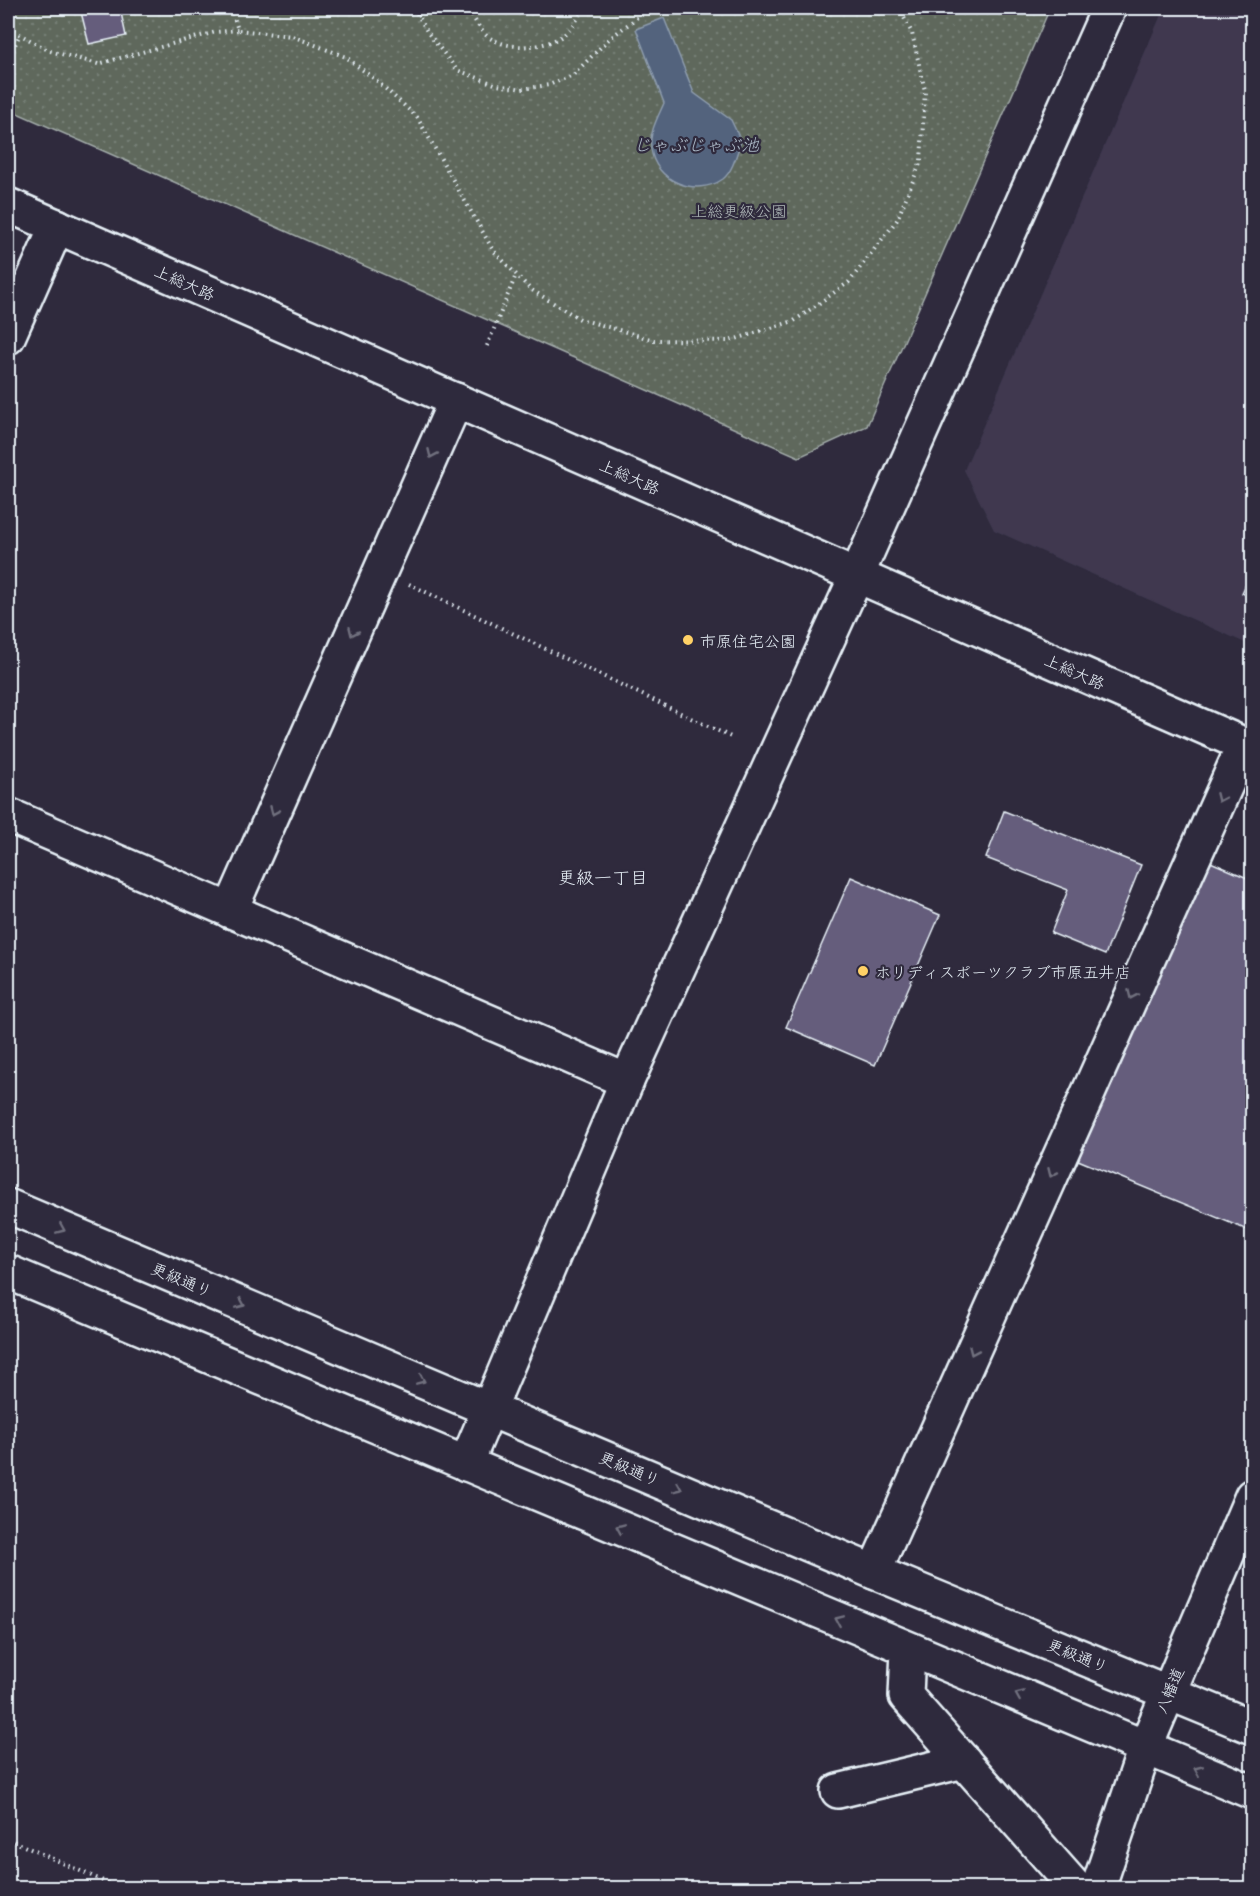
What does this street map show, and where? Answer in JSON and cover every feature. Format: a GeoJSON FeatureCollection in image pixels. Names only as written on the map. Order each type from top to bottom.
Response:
{"type":"FeatureCollection","features":[{"type":"Feature","properties":{"kind":"street"},"geometry":{"type":"LineString","coordinates":[[466,1464],[627,1081],[857,576],[1108,8]]}},
{"type":"Feature","properties":{"kind":"street","name":"上総大路"},"geometry":{"type":"LineString","coordinates":[[8,205],[1248,747]]}},
{"type":"Feature","properties":{"kind":"street"},"geometry":{"type":"LineString","coordinates":[[8,337],[57,226]]}},
{"type":"Feature","properties":{"kind":"street"},"geometry":{"type":"LineString","coordinates":[[230,911],[456,400]]}},
{"type":"Feature","properties":{"kind":"street"},"geometry":{"type":"LineString","coordinates":[[874,1572],[1248,747]]}},
{"type":"Feature","properties":{"kind":"street"},"geometry":{"type":"LineString","coordinates":[[8,815],[627,1081]]}},
{"type":"Feature","properties":{"kind":"street","name":"更級通り"},"geometry":{"type":"LineString","coordinates":[[8,1206],[874,1572],[1252,1727]]}},
{"type":"Feature","properties":{"kind":"street"},"geometry":{"type":"LineString","coordinates":[[8,1272],[1252,1792]]}},
{"type":"Feature","properties":{"kind":"street","name":"八幡道"},"geometry":{"type":"LineString","coordinates":[[1098,1888],[1144,1748],[1252,1496]]}},
{"type":"Feature","properties":{"kind":"street"},"geometry":{"type":"LineString","coordinates":[[908,1648],[906,1696],[1076,1888]]}},
{"type":"Feature","properties":{"kind":"street"},"geometry":{"type":"LineString","coordinates":[[838,1791],[964,1761]]}},
{"type":"Feature","properties":{"kind":"path"},"geometry":{"type":"LineString","coordinates":[[231,8],[238,30]]}},
{"type":"Feature","properties":{"kind":"path"},"geometry":{"type":"LineString","coordinates":[[414,8],[428,33],[457,70],[497,85],[522,89],[549,85],[573,75],[609,39],[639,16],[649,10],[661,8]]}},
{"type":"Feature","properties":{"kind":"path"},"geometry":{"type":"LineString","coordinates":[[418,15],[439,8]]}},
{"type":"Feature","properties":{"kind":"path"},"geometry":{"type":"LineString","coordinates":[[465,8],[489,38],[514,46],[541,45],[562,36],[586,8]]}},
{"type":"Feature","properties":{"kind":"path"},"geometry":{"type":"LineString","coordinates":[[531,8],[541,8]]}},
{"type":"Feature","properties":{"kind":"path"},"geometry":{"type":"LineString","coordinates":[[8,28],[50,51],[98,64],[216,32],[238,30],[292,36],[346,57],[417,117],[493,250],[530,289],[580,319],[654,340],[729,341],[794,321],[849,282],[897,220],[921,161],[925,91],[912,33],[899,8]]}},
{"type":"Feature","properties":{"kind":"path"},"geometry":{"type":"LineString","coordinates":[[8,61],[20,36]]}},
{"type":"Feature","properties":{"kind":"path"},"geometry":{"type":"LineString","coordinates":[[487,346],[516,275]]}},
{"type":"Feature","properties":{"kind":"path"},"geometry":{"type":"LineString","coordinates":[[402,581],[734,738]]}},
{"type":"Feature","properties":{"kind":"path"},"geometry":{"type":"LineString","coordinates":[[8,1839],[118,1888]]}},
{"type":"Feature","properties":{"kind":"shaded area"},"geometry":{"type":"Polygon","coordinates":[[[1164,8],[1252,8],[1252,646],[994,530],[964,470],[1164,8]]]}},
{"type":"Feature","properties":{"kind":"green space","name":"上総更級公園"},"geometry":{"type":"Polygon","coordinates":[[[8,8],[1050,8],[867,426],[799,457],[8,109],[8,8]]]}},
{"type":"Feature","properties":{"kind":"water","name":"じゃぶじゃぶ池"},"geometry":{"type":"Polygon","coordinates":[[[664,18],[694,93],[731,120],[741,141],[734,162],[723,179],[701,187],[678,183],[668,177],[654,160],[651,148],[654,125],[664,103],[636,29],[664,18]]]}},
{"type":"Feature","properties":{"kind":"building"},"geometry":{"type":"Polygon","coordinates":[[[120,8],[126,36],[89,44],[81,12],[120,8]]]}},
{"type":"Feature","properties":{"kind":"building"},"geometry":{"type":"Polygon","coordinates":[[[1252,571],[1252,598],[1242,593],[1252,571]]]}},
{"type":"Feature","properties":{"kind":"building"},"geometry":{"type":"Polygon","coordinates":[[[1004,811],[1141,865],[1105,955],[1051,933],[1068,890],[986,858],[1004,811]]]}},
{"type":"Feature","properties":{"kind":"building"},"geometry":{"type":"Polygon","coordinates":[[[1206,860],[1252,880],[1252,1232],[1078,1160],[1206,860]]]}},
{"type":"Feature","properties":{"kind":"building","name":"ホリディスポーツクラブ市原五井店"},"geometry":{"type":"Polygon","coordinates":[[[851,877],[940,915],[875,1065],[786,1027],[851,877]]]}},
{"type":"Feature","properties":{"kind":"place","name":"市原住宅公園"},"geometry":{"type":"Point","coordinates":[688,640]}},
{"type":"Feature","properties":{"kind":"place","name":"ホリディスポーツクラブ市原五井店"},"geometry":{"type":"Point","coordinates":[863,971]}},
{"type":"Feature","properties":{"kind":"district","name":"更級一丁目"},"geometry":{"type":"Point","coordinates":[603,877]}}]}
